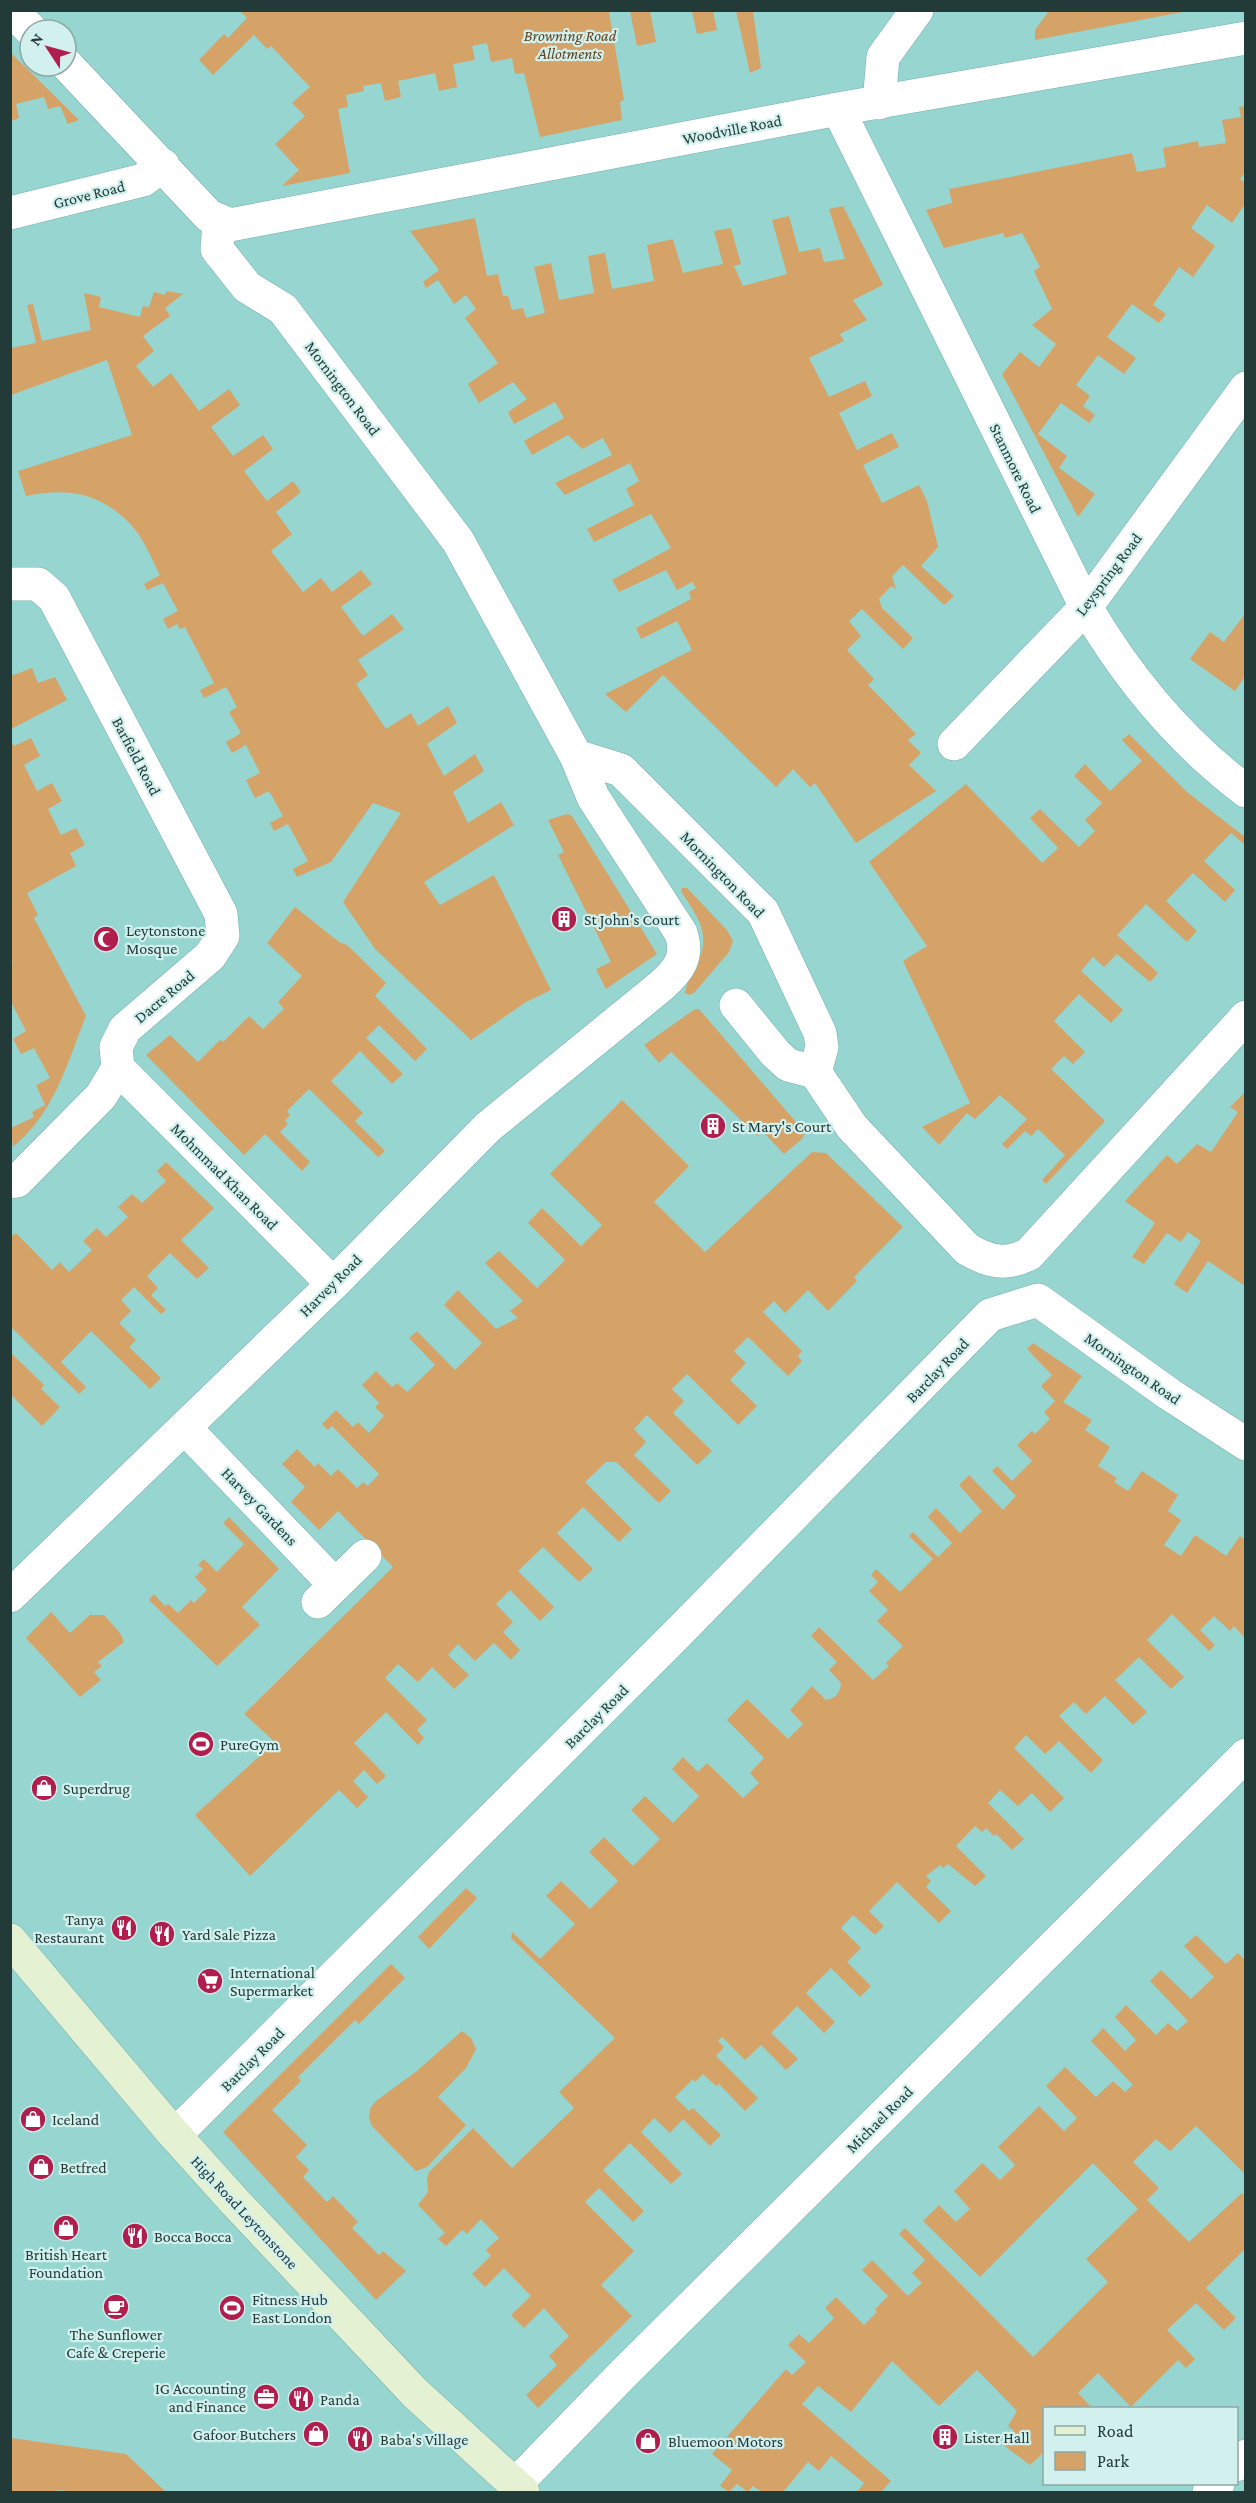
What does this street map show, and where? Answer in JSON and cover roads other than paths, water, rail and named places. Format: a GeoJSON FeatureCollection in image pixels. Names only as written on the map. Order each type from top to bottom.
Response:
{"type":"FeatureCollection","features":[{"type":"Feature","properties":{"kind":"street"},"geometry":{"type":"LineString","coordinates":[[879,103],[884,57],[917,10]]}},
{"type":"Feature","properties":{"kind":"street","name":"Woodville Road"},"geometry":{"type":"LineString","coordinates":[[219,222],[239,224],[838,109],[1245,38]]}},
{"type":"Feature","properties":{"kind":"street"},"geometry":{"type":"LineString","coordinates":[[78,76],[209,216],[219,222]]}},
{"type":"Feature","properties":{"kind":"street","name":"Stanmore Road"},"geometry":{"type":"LineString","coordinates":[[838,109],[1086,607],[1113,653],[1145,693],[1193,745],[1245,791]]}},
{"type":"Feature","properties":{"kind":"street","name":"Grove Road"},"geometry":{"type":"LineString","coordinates":[[10,213],[144,180],[163,165]]}},
{"type":"Feature","properties":{"kind":"street","name":"Mornington Road"},"geometry":{"type":"LineString","coordinates":[[219,222],[217,249],[230,267],[247,287],[283,309],[458,541],[576,756],[593,797],[681,933],[685,944],[683,960],[677,972],[661,986]]}},
{"type":"Feature","properties":{"kind":"street","name":"Leyspring Road"},"geometry":{"type":"LineString","coordinates":[[954,744],[1086,607],[1245,388]]}},
{"type":"Feature","properties":{"kind":"street","name":"Barfield Road"},"geometry":{"type":"LineString","coordinates":[[10,584],[38,584],[54,598],[221,914]]}},
{"type":"Feature","properties":{"kind":"street","name":"Mornington Road"},"geometry":{"type":"LineString","coordinates":[[576,756],[621,770],[763,912],[820,1033],[822,1047],[815,1072]]}},
{"type":"Feature","properties":{"kind":"street","name":"Dacre Road"},"geometry":{"type":"LineString","coordinates":[[10,1182],[17,1181],[101,1096],[117,1068],[116,1047],[125,1029],[210,956],[223,936],[221,914]]}},
{"type":"Feature","properties":{"kind":"street","name":"Harvey Road"},"geometry":{"type":"LineString","coordinates":[[10,1596],[333,1284],[488,1127],[661,986]]}},
{"type":"Feature","properties":{"kind":"street"},"geometry":{"type":"LineString","coordinates":[[736,1005],[775,1053],[788,1065],[815,1072],[852,1127],[967,1249],[985,1260],[1015,1261],[1029,1254],[1245,1017]]}},
{"type":"Feature","properties":{"kind":"street","name":"Mohmmad Khan Road"},"geometry":{"type":"LineString","coordinates":[[117,1068],[333,1284]]}},
{"type":"Feature","properties":{"kind":"street","name":"Mornington Road"},"geometry":{"type":"LineString","coordinates":[[1020,1305],[1038,1300],[1169,1394],[1245,1444]]}},
{"type":"Feature","properties":{"kind":"street","name":"Barclay Road"},"geometry":{"type":"LineString","coordinates":[[175,2135],[673,1638],[990,1315],[1020,1305]]}},
{"type":"Feature","properties":{"kind":"street","name":"Harvey Gardens"},"geometry":{"type":"LineString","coordinates":[[185,1428],[327,1593],[364,1556]]}},
{"type":"Feature","properties":{"kind":"street","name":"Michael Road"},"geometry":{"type":"LineString","coordinates":[[508,2487],[1245,1755]]}},
{"type":"Feature","properties":{"kind":"street","name":"High Road Leytonstone"},"geometry":{"type":"LineString","coordinates":[[10,1940],[175,2135],[415,2392],[508,2487]]}},
{"type":"Feature","properties":{"kind":"place","name":"St John's Court"},"geometry":{"type":"Point","coordinates":[564,919]}},
{"type":"Feature","properties":{"kind":"place","name":"Leytonstone Mosque"},"geometry":{"type":"Point","coordinates":[106,939]}},
{"type":"Feature","properties":{"kind":"place","name":"St Mary's Court"},"geometry":{"type":"Point","coordinates":[713,1126]}},
{"type":"Feature","properties":{"kind":"place","name":"PureGym"},"geometry":{"type":"Point","coordinates":[201,1744]}},
{"type":"Feature","properties":{"kind":"place","name":"Superdrug"},"geometry":{"type":"Point","coordinates":[44,1788]}},
{"type":"Feature","properties":{"kind":"place","name":"Tanya Restaurant"},"geometry":{"type":"Point","coordinates":[124,1928]}},
{"type":"Feature","properties":{"kind":"place","name":"Yard Sale Pizza"},"geometry":{"type":"Point","coordinates":[162,1934]}},
{"type":"Feature","properties":{"kind":"place","name":"International Supermarket"},"geometry":{"type":"Point","coordinates":[210,1981]}},
{"type":"Feature","properties":{"kind":"place","name":"Iceland"},"geometry":{"type":"Point","coordinates":[33,2119]}},
{"type":"Feature","properties":{"kind":"place","name":"Betfred"},"geometry":{"type":"Point","coordinates":[41,2167]}},
{"type":"Feature","properties":{"kind":"place","name":"British Heart Foundation"},"geometry":{"type":"Point","coordinates":[66,2228]}},
{"type":"Feature","properties":{"kind":"place","name":"Bocca Bocca"},"geometry":{"type":"Point","coordinates":[135,2236]}},
{"type":"Feature","properties":{"kind":"place","name":"The Sunflower Cafe & Creperie"},"geometry":{"type":"Point","coordinates":[116,2307]}},
{"type":"Feature","properties":{"kind":"place","name":"Fitness Hub East London"},"geometry":{"type":"Point","coordinates":[232,2308]}},
{"type":"Feature","properties":{"kind":"place","name":"IG Accounting and Finance"},"geometry":{"type":"Point","coordinates":[266,2397]}},
{"type":"Feature","properties":{"kind":"place","name":"Panda"},"geometry":{"type":"Point","coordinates":[301,2399]}},
{"type":"Feature","properties":{"kind":"place","name":"Gafoor Butchers"},"geometry":{"type":"Point","coordinates":[316,2434]}},
{"type":"Feature","properties":{"kind":"place","name":"Lister Hall"},"geometry":{"type":"Point","coordinates":[945,2437]}},
{"type":"Feature","properties":{"kind":"place","name":"Baba's Village"},"geometry":{"type":"Point","coordinates":[360,2439]}},
{"type":"Feature","properties":{"kind":"place","name":"Bluemoon Motors"},"geometry":{"type":"Point","coordinates":[648,2441]}},
{"type":"Feature","properties":{"kind":"park label","name":"Browning Road Allotments"},"geometry":{"type":"Point","coordinates":[570,44]}}]}
